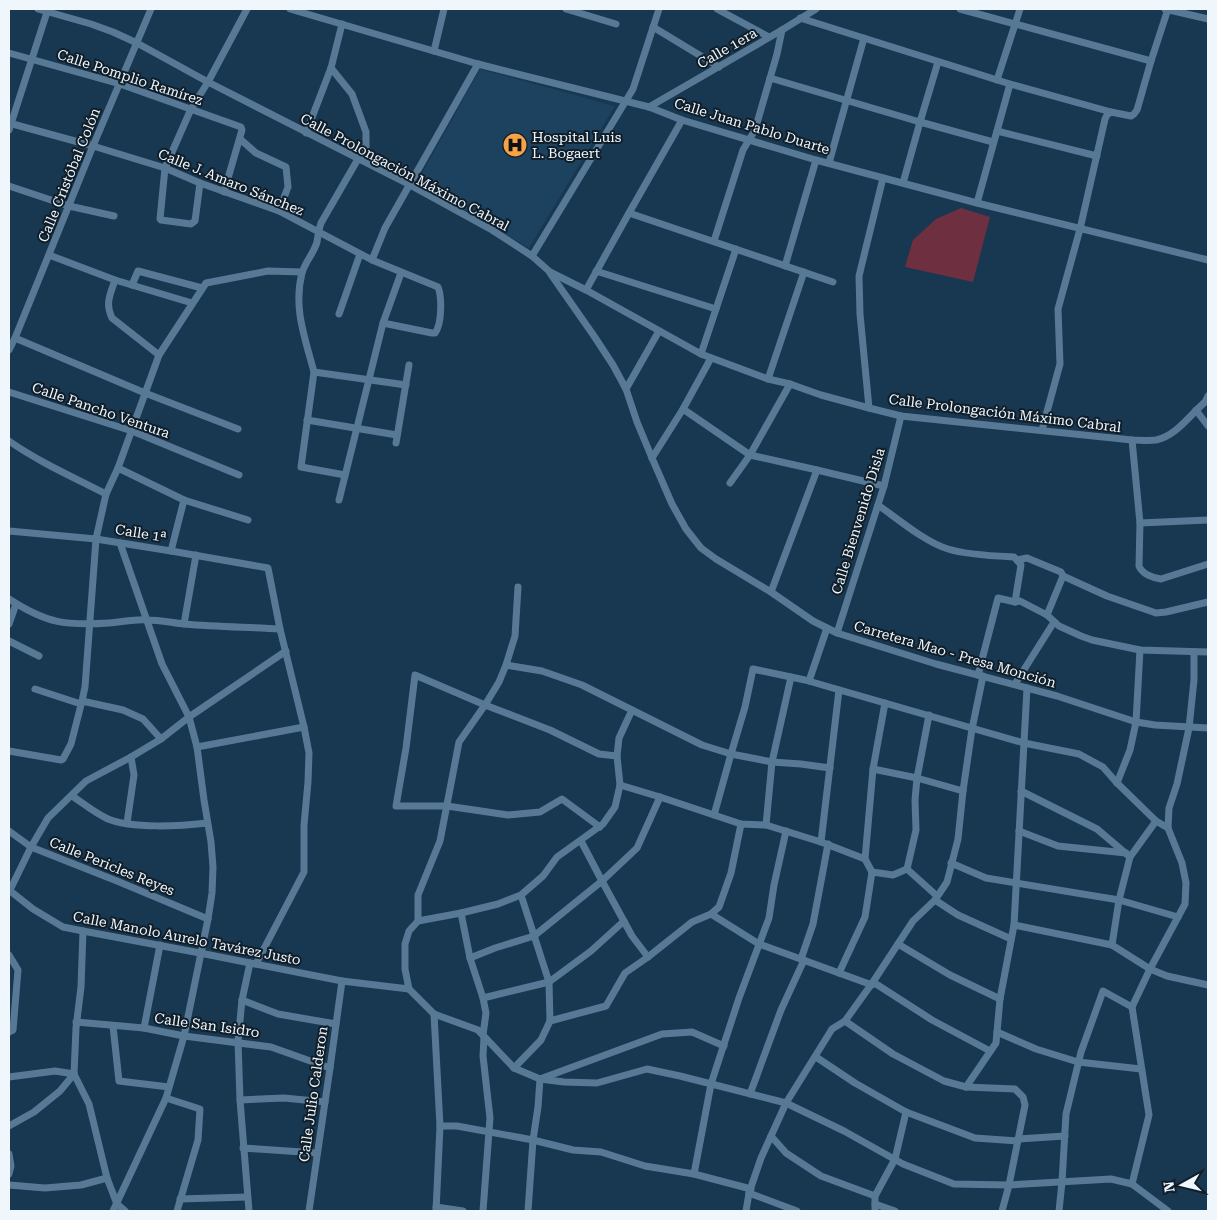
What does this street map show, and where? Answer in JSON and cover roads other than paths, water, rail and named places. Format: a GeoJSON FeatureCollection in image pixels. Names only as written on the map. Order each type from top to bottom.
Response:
{"type":"FeatureCollection","features":[{"type":"Feature","properties":{"kind":"street","name":"Calle Prolongación Máximo Cabral"},"geometry":{"type":"LineString","coordinates":[[38,9],[47,10],[113,32],[137,43],[208,82],[410,184],[492,230],[532,256],[550,272],[701,354],[768,379],[901,416],[1132,440],[1155,440],[1166,436],[1176,430],[1205,402],[1208,396]]}},
{"type":"Feature","properties":{"kind":"street","name":"Calle Cristóbal Colón"},"geometry":{"type":"LineString","coordinates":[[9,350],[151,9]]}},
{"type":"Feature","properties":{"kind":"street"},"geometry":{"type":"LineString","coordinates":[[200,183],[195,221],[192,224],[161,220],[159,217],[164,168],[191,109],[208,82],[247,9]]}},
{"type":"Feature","properties":{"kind":"street","name":"Calle Juan Pablo Duarte"},"geometry":{"type":"LineString","coordinates":[[290,9],[304,11],[478,64],[649,107],[682,120],[816,160],[977,204],[1208,260]]}},
{"type":"Feature","properties":{"kind":"street"},"geometry":{"type":"LineString","coordinates":[[434,51],[444,9]]}},
{"type":"Feature","properties":{"kind":"street"},"geometry":{"type":"LineString","coordinates":[[566,9],[589,12],[616,24]]}},
{"type":"Feature","properties":{"kind":"street"},"geometry":{"type":"LineString","coordinates":[[532,256],[633,89],[659,9]]}},
{"type":"Feature","properties":{"kind":"street"},"geometry":{"type":"LineString","coordinates":[[717,9],[769,38]]}},
{"type":"Feature","properties":{"kind":"street","name":"Calle 1era"},"geometry":{"type":"LineString","coordinates":[[649,107],[816,9]]}},
{"type":"Feature","properties":{"kind":"street"},"geometry":{"type":"LineString","coordinates":[[960,9],[1151,61]]}},
{"type":"Feature","properties":{"kind":"street"},"geometry":{"type":"LineString","coordinates":[[997,80],[1020,9]]}},
{"type":"Feature","properties":{"kind":"street"},"geometry":{"type":"LineString","coordinates":[[800,18],[1010,84],[1127,116],[1134,114],[1137,110],[1167,9],[1208,20]]}},
{"type":"Feature","properties":{"kind":"street"},"geometry":{"type":"LineString","coordinates":[[10,126],[47,10]]}},
{"type":"Feature","properties":{"kind":"street"},"geometry":{"type":"LineString","coordinates":[[306,132],[331,68],[342,24]]}},
{"type":"Feature","properties":{"kind":"street"},"geometry":{"type":"LineString","coordinates":[[653,27],[719,67]]}},
{"type":"Feature","properties":{"kind":"street"},"geometry":{"type":"LineString","coordinates":[[714,242],[743,150],[754,130],[782,30]]}},
{"type":"Feature","properties":{"kind":"street"},"geometry":{"type":"LineString","coordinates":[[829,163],[864,38]]}},
{"type":"Feature","properties":{"kind":"street","name":"Calle Pomplio Ramírez"},"geometry":{"type":"LineString","coordinates":[[9,53],[120,84],[191,109],[242,128],[240,139]]}},
{"type":"Feature","properties":{"kind":"street"},"geometry":{"type":"LineString","coordinates":[[903,183],[938,62]]}},
{"type":"Feature","properties":{"kind":"street"},"geometry":{"type":"LineString","coordinates":[[372,260],[385,228],[478,64]]}},
{"type":"Feature","properties":{"kind":"street"},"geometry":{"type":"LineString","coordinates":[[331,68],[352,94],[366,132],[366,150],[358,158],[321,223],[317,242],[302,272],[299,316],[314,372],[301,467],[344,475]]}},
{"type":"Feature","properties":{"kind":"street"},"geometry":{"type":"LineString","coordinates":[[770,78],[993,142]]}},
{"type":"Feature","properties":{"kind":"street"},"geometry":{"type":"LineString","coordinates":[[977,204],[1010,84]]}},
{"type":"Feature","properties":{"kind":"street"},"geometry":{"type":"LineString","coordinates":[[1042,430],[1060,364],[1058,309],[1080,229],[1105,119],[1111,112]]}},
{"type":"Feature","properties":{"kind":"street"},"geometry":{"type":"LineString","coordinates":[[586,290],[682,120]]}},
{"type":"Feature","properties":{"kind":"street","name":"Calle J. Amaro Sánchez"},"geometry":{"type":"LineString","coordinates":[[10,126],[93,146],[164,168],[279,211],[372,260],[435,286],[440,292],[438,330],[435,333],[383,323]]}},
{"type":"Feature","properties":{"kind":"street"},"geometry":{"type":"LineString","coordinates":[[997,131],[1097,156]]}},
{"type":"Feature","properties":{"kind":"street"},"geometry":{"type":"LineString","coordinates":[[224,192],[240,139],[256,154],[286,167],[288,187],[279,211]]}},
{"type":"Feature","properties":{"kind":"street"},"geometry":{"type":"LineString","coordinates":[[785,266],[816,160]]}},
{"type":"Feature","properties":{"kind":"street"},"geometry":{"type":"LineString","coordinates":[[869,408],[860,314],[859,276],[883,178]]}},
{"type":"Feature","properties":{"kind":"street"},"geometry":{"type":"LineString","coordinates":[[9,186],[69,206],[114,216]]}},
{"type":"Feature","properties":{"kind":"street"},"geometry":{"type":"LineString","coordinates":[[629,213],[834,282]]}},
{"type":"Feature","properties":{"kind":"street"},"geometry":{"type":"LineString","coordinates":[[701,354],[736,249]]}},
{"type":"Feature","properties":{"kind":"street"},"geometry":{"type":"LineString","coordinates":[[339,314],[360,254]]}},
{"type":"Feature","properties":{"kind":"street"},"geometry":{"type":"LineString","coordinates":[[49,255],[115,280],[192,303]]}},
{"type":"Feature","properties":{"kind":"street"},"geometry":{"type":"LineString","coordinates":[[132,285],[138,270],[202,288]]}},
{"type":"Feature","properties":{"kind":"street"},"geometry":{"type":"LineString","coordinates":[[9,750],[63,759],[72,744],[82,703],[96,539],[106,494],[118,468],[159,355],[204,285],[208,282],[268,271],[302,272]]}},
{"type":"Feature","properties":{"kind":"street","name":"Carretera Mao - Presa Monción"},"geometry":{"type":"LineString","coordinates":[[550,272],[613,365],[626,389],[652,458],[672,504],[686,529],[701,548],[716,559],[813,621],[838,633],[936,664],[1057,696],[1136,722],[1155,726],[1208,728]]}},
{"type":"Feature","properties":{"kind":"street"},"geometry":{"type":"LineString","coordinates":[[596,272],[716,309]]}},
{"type":"Feature","properties":{"kind":"street"},"geometry":{"type":"LineString","coordinates":[[768,379],[804,272]]}},
{"type":"Feature","properties":{"kind":"street"},"geometry":{"type":"LineString","coordinates":[[339,500],[383,323],[401,273]]}},
{"type":"Feature","properties":{"kind":"street"},"geometry":{"type":"LineString","coordinates":[[115,280],[108,301],[108,310],[112,318],[159,355]]}},
{"type":"Feature","properties":{"kind":"street"},"geometry":{"type":"LineString","coordinates":[[626,389],[659,331]]}},
{"type":"Feature","properties":{"kind":"street"},"geometry":{"type":"LineString","coordinates":[[15,338],[145,393],[238,429]]}},
{"type":"Feature","properties":{"kind":"street"},"geometry":{"type":"LineString","coordinates":[[652,458],[683,409],[711,358]]}},
{"type":"Feature","properties":{"kind":"street"},"geometry":{"type":"LineString","coordinates":[[396,443],[409,365]]}},
{"type":"Feature","properties":{"kind":"street"},"geometry":{"type":"LineString","coordinates":[[314,372],[406,385]]}},
{"type":"Feature","properties":{"kind":"street"},"geometry":{"type":"LineString","coordinates":[[730,483],[750,456],[790,384]]}},
{"type":"Feature","properties":{"kind":"street","name":"Calle Pancho Ventura"},"geometry":{"type":"LineString","coordinates":[[9,392],[132,430],[240,475]]}},
{"type":"Feature","properties":{"kind":"street"},"geometry":{"type":"LineString","coordinates":[[683,409],[750,456],[884,486]]}},
{"type":"Feature","properties":{"kind":"street"},"geometry":{"type":"LineString","coordinates":[[1196,410],[1208,426]]}},
{"type":"Feature","properties":{"kind":"street","name":"Calle Bienvenido Disla"},"geometry":{"type":"LineString","coordinates":[[838,633],[884,486],[901,416]]}},
{"type":"Feature","properties":{"kind":"street"},"geometry":{"type":"LineString","coordinates":[[307,420],[397,435]]}},
{"type":"Feature","properties":{"kind":"street"},"geometry":{"type":"LineString","coordinates":[[1132,440],[1140,522],[1139,566],[1142,572],[1161,578],[1208,564]]}},
{"type":"Feature","properties":{"kind":"street"},"geometry":{"type":"LineString","coordinates":[[9,441],[21,450],[106,494]]}},
{"type":"Feature","properties":{"kind":"street"},"geometry":{"type":"LineString","coordinates":[[118,468],[184,500],[248,520]]}},
{"type":"Feature","properties":{"kind":"street"},"geometry":{"type":"LineString","coordinates":[[770,592],[817,470]]}},
{"type":"Feature","properties":{"kind":"street"},"geometry":{"type":"LineString","coordinates":[[171,551],[184,500]]}},
{"type":"Feature","properties":{"kind":"street"},"geometry":{"type":"LineString","coordinates":[[878,505],[927,539],[946,549],[956,552],[1014,558],[1017,560],[1021,565],[1015,602]]}},
{"type":"Feature","properties":{"kind":"street"},"geometry":{"type":"LineString","coordinates":[[1140,522],[1208,520]]}},
{"type":"Feature","properties":{"kind":"street","name":"Calle 1ª"},"geometry":{"type":"LineString","coordinates":[[9,531],[96,539],[268,568],[280,629]]}},
{"type":"Feature","properties":{"kind":"street"},"geometry":{"type":"LineString","coordinates":[[113,1211],[166,1098],[184,1036],[212,893],[211,842],[197,747],[189,717],[162,664],[120,543]]}},
{"type":"Feature","properties":{"kind":"street"},"geometry":{"type":"LineString","coordinates":[[184,624],[196,555]]}},
{"type":"Feature","properties":{"kind":"street"},"geometry":{"type":"LineString","coordinates":[[1017,560],[1027,558],[1061,572],[1063,576],[1107,596],[1156,613],[1208,602]]}},
{"type":"Feature","properties":{"kind":"street"},"geometry":{"type":"LineString","coordinates":[[1047,616],[1063,576]]}},
{"type":"Feature","properties":{"kind":"street"},"geometry":{"type":"LineString","coordinates":[[418,921],[418,895],[440,841],[459,742],[486,706],[506,665],[515,636],[518,587]]}},
{"type":"Feature","properties":{"kind":"street"},"geometry":{"type":"LineString","coordinates":[[746,1211],[750,1191],[762,1158],[786,1103],[832,1029],[845,1021],[873,984],[913,921],[936,898],[947,882],[958,839],[980,675],[998,598],[1015,602],[1020,601],[1047,616],[1059,626],[1086,638],[1140,650],[1208,652]]}},
{"type":"Feature","properties":{"kind":"street"},"geometry":{"type":"LineString","coordinates":[[9,599],[35,614],[53,621],[72,624],[147,620],[280,629],[309,753],[304,825],[304,872],[253,964],[242,1000],[238,1043],[243,1148],[249,1211]]}},
{"type":"Feature","properties":{"kind":"street"},"geometry":{"type":"LineString","coordinates":[[9,624],[16,604]]}},
{"type":"Feature","properties":{"kind":"street"},"geometry":{"type":"LineString","coordinates":[[1015,684],[1054,622]]}},
{"type":"Feature","properties":{"kind":"street"},"geometry":{"type":"LineString","coordinates":[[809,681],[827,628]]}},
{"type":"Feature","properties":{"kind":"street"},"geometry":{"type":"LineString","coordinates":[[9,641],[39,656]]}},
{"type":"Feature","properties":{"kind":"street"},"geometry":{"type":"LineString","coordinates":[[1117,783],[1130,750],[1136,722],[1140,650]]}},
{"type":"Feature","properties":{"kind":"street"},"geometry":{"type":"LineString","coordinates":[[9,890],[30,847],[48,818],[86,781],[161,739],[189,717],[286,651]]}},
{"type":"Feature","properties":{"kind":"street"},"geometry":{"type":"LineString","coordinates":[[1132,1184],[1149,1115],[1132,1007],[1185,904],[1186,883],[1182,863],[1168,828],[1169,808],[1190,728],[1194,652]]}},
{"type":"Feature","properties":{"kind":"street"},"geometry":{"type":"LineString","coordinates":[[506,665],[542,672],[582,685],[702,745],[730,754],[772,762],[830,768]]}},
{"type":"Feature","properties":{"kind":"street"},"geometry":{"type":"LineString","coordinates":[[714,815],[730,754],[745,708],[752,669],[809,681],[1024,743],[1079,754],[1102,767],[1156,821],[1168,828]]}},
{"type":"Feature","properties":{"kind":"street"},"geometry":{"type":"LineString","coordinates":[[600,827],[562,799],[540,812],[508,815],[447,806],[396,806],[406,748],[415,675],[486,706],[550,730],[599,754],[617,756]]}},
{"type":"Feature","properties":{"kind":"street"},"geometry":{"type":"LineString","coordinates":[[766,825],[772,762],[792,677]]}},
{"type":"Feature","properties":{"kind":"street"},"geometry":{"type":"LineString","coordinates":[[966,1087],[996,1043],[1000,999],[1014,925],[1027,688]]}},
{"type":"Feature","properties":{"kind":"street"},"geometry":{"type":"LineString","coordinates":[[35,689],[82,703],[123,710],[143,719],[161,739]]}},
{"type":"Feature","properties":{"kind":"street"},"geometry":{"type":"LineString","coordinates":[[750,1094],[802,960],[813,924],[825,843],[830,768],[839,690]]}},
{"type":"Feature","properties":{"kind":"street"},"geometry":{"type":"LineString","coordinates":[[839,973],[865,916],[872,872],[866,859],[873,769],[885,703]]}},
{"type":"Feature","properties":{"kind":"street"},"geometry":{"type":"LineString","coordinates":[[632,710],[619,738],[617,756],[620,786],[615,807],[600,827],[557,857],[543,876],[521,895],[498,904],[418,921],[409,931],[405,944],[408,989],[434,1014],[478,1030],[514,1068],[540,1079],[597,1083],[647,1069],[786,1103],[844,1131],[903,1164],[954,1184],[1009,1185],[1112,1179],[1132,1184],[1168,1211]]}},
{"type":"Feature","properties":{"kind":"street"},"geometry":{"type":"LineString","coordinates":[[907,869],[916,830],[915,800],[917,778],[929,715]]}},
{"type":"Feature","properties":{"kind":"street"},"geometry":{"type":"LineString","coordinates":[[197,747],[304,727]]}},
{"type":"Feature","properties":{"kind":"street"},"geometry":{"type":"LineString","coordinates":[[127,823],[134,775],[131,757]]}},
{"type":"Feature","properties":{"kind":"street"},"geometry":{"type":"LineString","coordinates":[[873,769],[917,778],[963,791]]}},
{"type":"Feature","properties":{"kind":"street"},"geometry":{"type":"LineString","coordinates":[[620,786],[660,796],[740,824],[766,825],[825,843],[866,859]]}},
{"type":"Feature","properties":{"kind":"street"},"geometry":{"type":"LineString","coordinates":[[1021,791],[1097,830],[1128,855]]}},
{"type":"Feature","properties":{"kind":"street"},"geometry":{"type":"LineString","coordinates":[[72,796],[111,820],[158,826],[184,826],[207,823]]}},
{"type":"Feature","properties":{"kind":"street"},"geometry":{"type":"LineString","coordinates":[[470,958],[494,948],[534,936],[602,881],[637,848],[660,796]]}},
{"type":"Feature","properties":{"kind":"street"},"geometry":{"type":"LineString","coordinates":[[1112,945],[1128,855],[1156,821]]}},
{"type":"Feature","properties":{"kind":"street"},"geometry":{"type":"LineString","coordinates":[[550,1021],[606,1006],[625,973],[692,922],[711,914],[719,907],[731,873],[740,824]]}},
{"type":"Feature","properties":{"kind":"street","name":"Calle Pericles Reyes"},"geometry":{"type":"LineString","coordinates":[[9,831],[30,847],[208,919]]}},
{"type":"Feature","properties":{"kind":"street"},"geometry":{"type":"LineString","coordinates":[[694,1174],[711,1084],[739,998],[769,918],[786,831]]}},
{"type":"Feature","properties":{"kind":"street"},"geometry":{"type":"LineString","coordinates":[[1019,831],[1058,846],[1128,855]]}},
{"type":"Feature","properties":{"kind":"street"},"geometry":{"type":"LineString","coordinates":[[581,841],[632,936],[648,957]]}},
{"type":"Feature","properties":{"kind":"street"},"geometry":{"type":"LineString","coordinates":[[952,863],[986,878],[1119,900],[1178,917]]}},
{"type":"Feature","properties":{"kind":"street"},"geometry":{"type":"LineString","coordinates":[[872,872],[893,875],[907,869]]}},
{"type":"Feature","properties":{"kind":"street"},"geometry":{"type":"LineString","coordinates":[[907,869],[936,898],[958,915],[1011,940]]}},
{"type":"Feature","properties":{"kind":"street","name":"Calle Manolo Aurelo Tavárez Justo"},"geometry":{"type":"LineString","coordinates":[[9,890],[33,909],[63,927],[83,932],[342,980],[408,989]]}},
{"type":"Feature","properties":{"kind":"street"},"geometry":{"type":"LineString","coordinates":[[514,1068],[541,1040],[550,1021],[549,982],[521,895]]}},
{"type":"Feature","properties":{"kind":"street"},"geometry":{"type":"LineString","coordinates":[[461,913],[470,958],[486,1013],[483,1056],[490,1118],[483,1211]]}},
{"type":"Feature","properties":{"kind":"street"},"geometry":{"type":"LineString","coordinates":[[711,914],[759,944],[873,984],[932,1020],[990,1051]]}},
{"type":"Feature","properties":{"kind":"street"},"geometry":{"type":"LineString","coordinates":[[483,998],[549,982],[591,951],[624,921]]}},
{"type":"Feature","properties":{"kind":"street"},"geometry":{"type":"LineString","coordinates":[[1014,925],[1112,945],[1150,969],[1167,976],[1208,985]]}},
{"type":"Feature","properties":{"kind":"street"},"geometry":{"type":"LineString","coordinates":[[83,932],[74,1074],[89,1104],[107,1178],[117,1204],[125,1211]]}},
{"type":"Feature","properties":{"kind":"street"},"geometry":{"type":"LineString","coordinates":[[898,944],[950,975],[1000,999]]}},
{"type":"Feature","properties":{"kind":"street"},"geometry":{"type":"LineString","coordinates":[[144,1028],[160,945]]}},
{"type":"Feature","properties":{"kind":"street"},"geometry":{"type":"LineString","coordinates":[[9,955],[18,970],[13,1030],[9,1032]]}},
{"type":"Feature","properties":{"kind":"street","name":"Calle Julio Calderon"},"geometry":{"type":"LineString","coordinates":[[309,1211],[342,980]]}},
{"type":"Feature","properties":{"kind":"street"},"geometry":{"type":"LineString","coordinates":[[1059,1211],[1066,1114],[1081,1052],[1103,992],[1132,1007]]}},
{"type":"Feature","properties":{"kind":"street"},"geometry":{"type":"LineString","coordinates":[[242,1000],[278,1014],[336,1024]]}},
{"type":"Feature","properties":{"kind":"street"},"geometry":{"type":"LineString","coordinates":[[434,1014],[440,1126],[436,1209],[462,1211]]}},
{"type":"Feature","properties":{"kind":"street"},"geometry":{"type":"LineString","coordinates":[[845,1021],[893,1054],[944,1081],[966,1087],[1016,1089],[1025,1105],[1002,1211]]}},
{"type":"Feature","properties":{"kind":"street","name":"Calle San Isidro"},"geometry":{"type":"LineString","coordinates":[[76,1022],[144,1028],[184,1036],[271,1047],[330,1068]]}},
{"type":"Feature","properties":{"kind":"street"},"geometry":{"type":"LineString","coordinates":[[113,1026],[118,1081],[169,1087]]}},
{"type":"Feature","properties":{"kind":"street"},"geometry":{"type":"LineString","coordinates":[[540,1079],[662,1034],[692,1032],[724,1046]]}},
{"type":"Feature","properties":{"kind":"street"},"geometry":{"type":"LineString","coordinates":[[997,1032],[1036,1049],[1078,1062],[1141,1069]]}},
{"type":"Feature","properties":{"kind":"street"},"geometry":{"type":"LineString","coordinates":[[816,1057],[855,1083],[906,1112],[975,1138],[1018,1140],[1065,1136]]}},
{"type":"Feature","properties":{"kind":"street"},"geometry":{"type":"LineString","coordinates":[[9,1077],[55,1071],[74,1074]]}},
{"type":"Feature","properties":{"kind":"street"},"geometry":{"type":"LineString","coordinates":[[9,1126],[34,1112],[60,1091],[74,1074]]}},
{"type":"Feature","properties":{"kind":"street"},"geometry":{"type":"LineString","coordinates":[[528,1211],[540,1079]]}},
{"type":"Feature","properties":{"kind":"street"},"geometry":{"type":"LineString","coordinates":[[166,1098],[200,1109],[198,1140],[177,1211]]}},
{"type":"Feature","properties":{"kind":"street"},"geometry":{"type":"LineString","coordinates":[[240,1100],[284,1098],[325,1102]]}},
{"type":"Feature","properties":{"kind":"street"},"geometry":{"type":"LineString","coordinates":[[875,1204],[895,1159],[906,1112]]}},
{"type":"Feature","properties":{"kind":"street"},"geometry":{"type":"LineString","coordinates":[[440,1126],[457,1126],[488,1131],[573,1150],[601,1152],[645,1166],[694,1174],[750,1191],[797,1211]]}},
{"type":"Feature","properties":{"kind":"street"},"geometry":{"type":"LineString","coordinates":[[771,1136],[786,1153],[821,1176],[875,1204],[895,1211]]}},
{"type":"Feature","properties":{"kind":"street"},"geometry":{"type":"LineString","coordinates":[[243,1148],[317,1153]]}},
{"type":"Feature","properties":{"kind":"street"},"geometry":{"type":"LineString","coordinates":[[9,1154],[11,1166],[9,1174]]}},
{"type":"Feature","properties":{"kind":"street"},"geometry":{"type":"LineString","coordinates":[[9,1185],[46,1188],[81,1185],[107,1178]]}},
{"type":"Feature","properties":{"kind":"street"},"geometry":{"type":"LineString","coordinates":[[180,1199],[247,1196]]}},
{"type":"Feature","properties":{"kind":"place","name":"Hospital Luis L. Bogaert"},"geometry":{"type":"Point","coordinates":[515,145]}}]}
